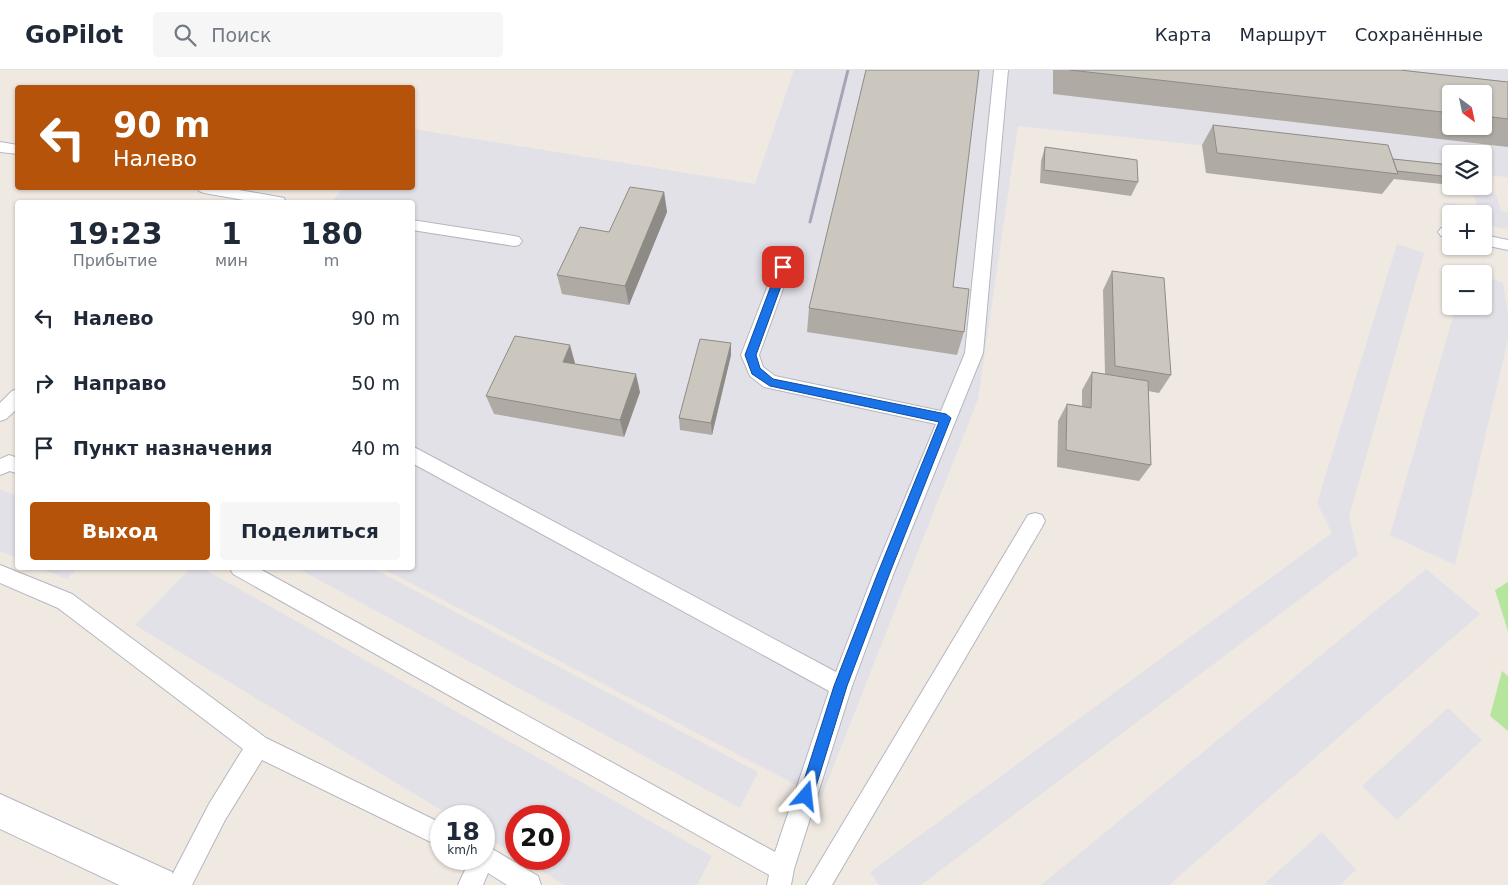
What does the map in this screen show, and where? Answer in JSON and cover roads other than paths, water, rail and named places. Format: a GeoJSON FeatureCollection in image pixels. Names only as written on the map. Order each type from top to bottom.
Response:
{"type":"FeatureCollection","features":[{"type":"Feature","properties":{"kind":"street"},"geometry":{"type":"LineString","coordinates":[[0,810],[158,885]]}},
{"type":"Feature","properties":{"kind":"lane"},"geometry":{"type":"LineString","coordinates":[[244,570],[781,877],[841,686],[883,575],[974,353],[1001,70]]}},
{"type":"Feature","properties":{"kind":"lane"},"geometry":{"type":"LineString","coordinates":[[0,147],[15,150]]}},
{"type":"Feature","properties":{"kind":"lane"},"geometry":{"type":"LineString","coordinates":[[215,190],[268,200]]}},
{"type":"Feature","properties":{"kind":"lane"},"geometry":{"type":"LineString","coordinates":[[415,225],[514,241]]}},
{"type":"Feature","properties":{"kind":"lane"},"geometry":{"type":"LineString","coordinates":[[1492,242],[1508,245]]}},
{"type":"Feature","properties":{"kind":"lane"},"geometry":{"type":"LineString","coordinates":[[783,267],[750,355],[756,371],[770,382],[946,418]]}},
{"type":"Feature","properties":{"kind":"lane"},"geometry":{"type":"LineString","coordinates":[[0,414],[15,399]]}},
{"type":"Feature","properties":{"kind":"lane"},"geometry":{"type":"LineString","coordinates":[[415,456],[841,686]]}},
{"type":"Feature","properties":{"kind":"lane"},"geometry":{"type":"LineString","coordinates":[[0,467],[9,463],[15,465]]}},
{"type":"Feature","properties":{"kind":"lane"},"geometry":{"type":"LineString","coordinates":[[818,885],[1035,522]]}},
{"type":"Feature","properties":{"kind":"lane"},"geometry":{"type":"LineString","coordinates":[[0,574],[66,601],[258,746],[430,830]]}},
{"type":"Feature","properties":{"kind":"lane"},"geometry":{"type":"LineString","coordinates":[[179,885],[217,812],[258,746]]}},
{"type":"Feature","properties":{"kind":"lane"},"geometry":{"type":"LineString","coordinates":[[495,864],[529,885]]}},
{"type":"Feature","properties":{"kind":"lane"},"geometry":{"type":"LineString","coordinates":[[470,885],[477,870]]}},
{"type":"Feature","properties":{"kind":"railway"},"geometry":{"type":"LineString","coordinates":[[810,222],[848,70]]}}]}
